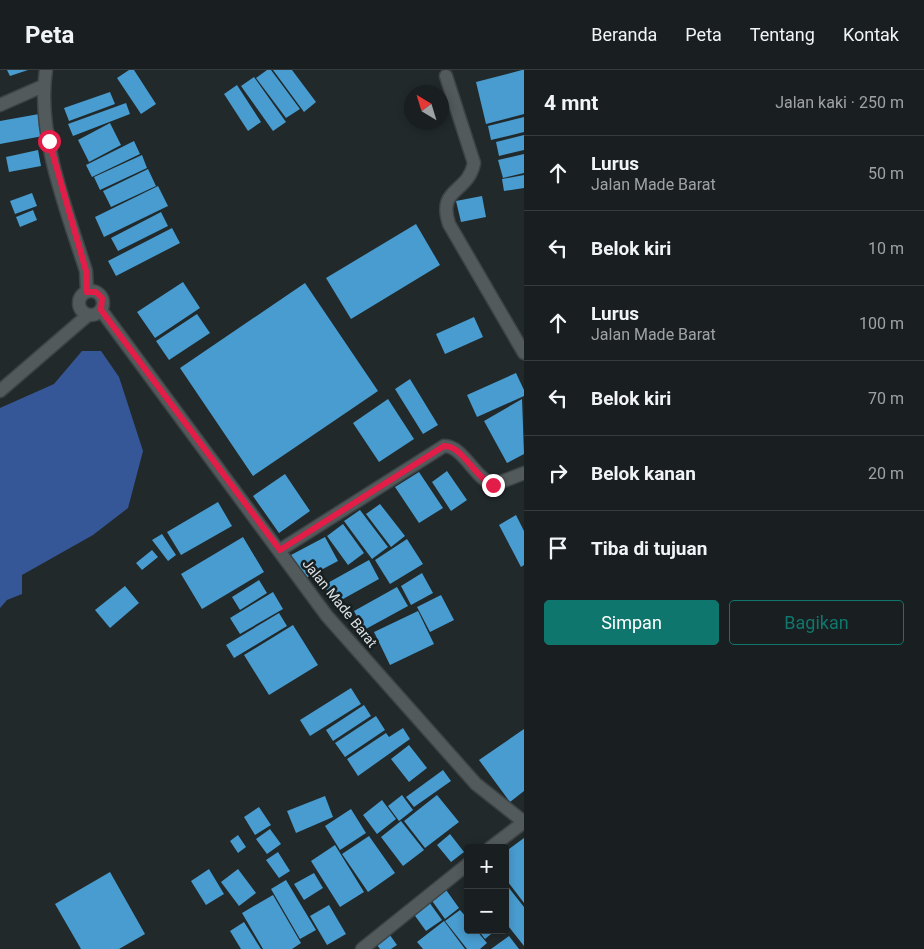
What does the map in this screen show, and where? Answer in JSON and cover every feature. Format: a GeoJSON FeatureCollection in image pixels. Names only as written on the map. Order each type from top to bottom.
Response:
{"type":"FeatureCollection","features":[{"type":"Feature","properties":{"kind":"street"},"geometry":{"type":"LineString","coordinates":[[46,70],[44,86],[49,141],[86,271],[87,292]]}},
{"type":"Feature","properties":{"kind":"street"},"geometry":{"type":"LineString","coordinates":[[446,76],[474,163],[469,177],[447,201],[445,211],[449,224],[524,354]]}},
{"type":"Feature","properties":{"kind":"street"},"geometry":{"type":"LineString","coordinates":[[0,105],[44,86]]}},
{"type":"Feature","properties":{"kind":"street"},"geometry":{"type":"LineString","coordinates":[[0,390],[88,315],[93,315],[101,310],[103,302],[99,294],[87,292],[82,296],[81,309],[88,315]]}},
{"type":"Feature","properties":{"kind":"street","name":"Jalan Made Barat"},"geometry":{"type":"LineString","coordinates":[[101,310],[327,616],[476,784],[524,822]]}},
{"type":"Feature","properties":{"kind":"street"},"geometry":{"type":"LineString","coordinates":[[280,550],[444,446],[453,447],[481,478],[493,485],[524,473]]}},
{"type":"Feature","properties":{"kind":"street"},"geometry":{"type":"LineString","coordinates":[[495,844],[524,822]]}},
{"type":"Feature","properties":{"kind":"street"},"geometry":{"type":"LineString","coordinates":[[362,949],[464,867]]}},
{"type":"Feature","properties":{"kind":"water"},"geometry":{"type":"Polygon","coordinates":[[[82,351],[101,351],[119,377],[143,451],[128,508],[93,535],[22,575],[22,594],[7,600],[0,608],[0,408],[54,384],[82,351]]]}},
{"type":"Feature","properties":{"kind":"building"},"geometry":{"type":"Polygon","coordinates":[[[7,70],[28,70],[10,76],[7,70]]]}},
{"type":"Feature","properties":{"kind":"building"},"geometry":{"type":"Polygon","coordinates":[[[129,70],[134,70],[156,104],[141,114],[117,78],[129,70]]]}},
{"type":"Feature","properties":{"kind":"building"},"geometry":{"type":"Polygon","coordinates":[[[267,70],[271,70],[300,109],[286,118],[256,78],[267,70]]]}},
{"type":"Feature","properties":{"kind":"building"},"geometry":{"type":"Polygon","coordinates":[[[273,70],[292,70],[316,102],[304,112],[273,70]]]}},
{"type":"Feature","properties":{"kind":"building"},"geometry":{"type":"Polygon","coordinates":[[[524,70],[524,114],[486,124],[476,82],[524,70]]]}},
{"type":"Feature","properties":{"kind":"building"},"geometry":{"type":"Polygon","coordinates":[[[254,77],[286,122],[273,131],[241,86],[254,77]]]}},
{"type":"Feature","properties":{"kind":"building"},"geometry":{"type":"Polygon","coordinates":[[[237,85],[261,122],[248,131],[224,94],[237,85]]]}},
{"type":"Feature","properties":{"kind":"building"},"geometry":{"type":"Polygon","coordinates":[[[110,92],[115,104],[69,121],[64,108],[110,92]]]}},
{"type":"Feature","properties":{"kind":"building"},"geometry":{"type":"Polygon","coordinates":[[[126,103],[130,114],[73,136],[68,124],[126,103]]]}},
{"type":"Feature","properties":{"kind":"building"},"geometry":{"type":"Polygon","coordinates":[[[39,114],[43,136],[0,144],[0,121],[39,114]]]}},
{"type":"Feature","properties":{"kind":"building"},"geometry":{"type":"Polygon","coordinates":[[[524,117],[524,132],[491,140],[488,126],[524,117]]]}},
{"type":"Feature","properties":{"kind":"building"},"geometry":{"type":"Polygon","coordinates":[[[110,123],[121,145],[89,162],[78,140],[110,123]]]}},
{"type":"Feature","properties":{"kind":"building"},"geometry":{"type":"Polygon","coordinates":[[[524,135],[524,150],[499,156],[496,142],[524,135]]]}},
{"type":"Feature","properties":{"kind":"building"},"geometry":{"type":"Polygon","coordinates":[[[134,141],[140,154],[92,177],[86,165],[134,141]]]}},
{"type":"Feature","properties":{"kind":"building"},"geometry":{"type":"Polygon","coordinates":[[[38,150],[41,166],[9,172],[6,157],[38,150]]]}},
{"type":"Feature","properties":{"kind":"building"},"geometry":{"type":"Polygon","coordinates":[[[524,154],[524,173],[503,178],[498,160],[524,154]]]}},
{"type":"Feature","properties":{"kind":"building"},"geometry":{"type":"Polygon","coordinates":[[[142,155],[147,168],[100,190],[94,177],[142,155]]]}},
{"type":"Feature","properties":{"kind":"building"},"geometry":{"type":"Polygon","coordinates":[[[148,169],[156,186],[111,207],[103,191],[148,169]]]}},
{"type":"Feature","properties":{"kind":"building"},"geometry":{"type":"Polygon","coordinates":[[[524,175],[524,188],[504,191],[502,179],[524,175]]]}},
{"type":"Feature","properties":{"kind":"building"},"geometry":{"type":"Polygon","coordinates":[[[158,186],[168,206],[104,237],[95,217],[158,186]]]}},
{"type":"Feature","properties":{"kind":"building"},"geometry":{"type":"Polygon","coordinates":[[[32,193],[37,206],[15,214],[10,201],[32,193]]]}},
{"type":"Feature","properties":{"kind":"building"},"geometry":{"type":"Polygon","coordinates":[[[482,196],[486,217],[461,222],[456,201],[482,196]]]}},
{"type":"Feature","properties":{"kind":"building"},"geometry":{"type":"Polygon","coordinates":[[[33,210],[37,220],[20,227],[16,217],[33,210]]]}},
{"type":"Feature","properties":{"kind":"building"},"geometry":{"type":"Polygon","coordinates":[[[161,212],[168,226],[118,251],[111,238],[161,212]]]}},
{"type":"Feature","properties":{"kind":"building"},"geometry":{"type":"Polygon","coordinates":[[[416,224],[440,265],[351,319],[326,278],[416,224]]]}},
{"type":"Feature","properties":{"kind":"building"},"geometry":{"type":"Polygon","coordinates":[[[172,228],[180,243],[116,276],[108,261],[172,228]]]}},
{"type":"Feature","properties":{"kind":"building"},"geometry":{"type":"Polygon","coordinates":[[[183,282],[200,308],[155,338],[137,312],[183,282]]]}},
{"type":"Feature","properties":{"kind":"building"},"geometry":{"type":"Polygon","coordinates":[[[305,283],[378,391],[253,476],[180,368],[305,283]]]}},
{"type":"Feature","properties":{"kind":"building"},"geometry":{"type":"Polygon","coordinates":[[[197,314],[210,333],[169,360],[156,341],[197,314]]]}},
{"type":"Feature","properties":{"kind":"building"},"geometry":{"type":"Polygon","coordinates":[[[474,317],[483,337],[445,354],[436,334],[474,317]]]}},
{"type":"Feature","properties":{"kind":"building"},"geometry":{"type":"Polygon","coordinates":[[[516,373],[524,390],[524,396],[477,417],[467,395],[516,373]]]}},
{"type":"Feature","properties":{"kind":"building"},"geometry":{"type":"Polygon","coordinates":[[[410,379],[438,425],[423,434],[395,389],[410,379]]]}},
{"type":"Feature","properties":{"kind":"building"},"geometry":{"type":"Polygon","coordinates":[[[388,399],[414,439],[379,462],[353,423],[388,399]]]}},
{"type":"Feature","properties":{"kind":"building"},"geometry":{"type":"Polygon","coordinates":[[[522,399],[524,454],[507,463],[484,421],[522,399]]]}},
{"type":"Feature","properties":{"kind":"building"},"geometry":{"type":"Polygon","coordinates":[[[447,471],[467,500],[451,511],[432,482],[447,471]]]}},
{"type":"Feature","properties":{"kind":"building"},"geometry":{"type":"Polygon","coordinates":[[[419,472],[443,508],[419,523],[395,487],[419,472]]]}},
{"type":"Feature","properties":{"kind":"building"},"geometry":{"type":"Polygon","coordinates":[[[285,474],[310,511],[279,533],[253,496],[285,474]]]}},
{"type":"Feature","properties":{"kind":"building"},"geometry":{"type":"Polygon","coordinates":[[[218,502],[232,526],[181,555],[167,532],[218,502]]]}},
{"type":"Feature","properties":{"kind":"building"},"geometry":{"type":"Polygon","coordinates":[[[380,504],[405,536],[391,547],[366,514],[380,504]]]}},
{"type":"Feature","properties":{"kind":"building"},"geometry":{"type":"Polygon","coordinates":[[[360,510],[388,547],[372,559],[344,521],[360,510]]]}},
{"type":"Feature","properties":{"kind":"building"},"geometry":{"type":"Polygon","coordinates":[[[516,515],[524,531],[524,565],[521,567],[499,525],[516,515]]]}},
{"type":"Feature","properties":{"kind":"building"},"geometry":{"type":"Polygon","coordinates":[[[343,524],[364,553],[348,565],[327,536],[343,524]]]}},
{"type":"Feature","properties":{"kind":"building"},"geometry":{"type":"Polygon","coordinates":[[[162,534],[176,555],[168,561],[152,540],[162,534]]]}},
{"type":"Feature","properties":{"kind":"building"},"geometry":{"type":"Polygon","coordinates":[[[243,537],[264,572],[202,609],[181,574],[243,537]]]}},
{"type":"Feature","properties":{"kind":"building"},"geometry":{"type":"Polygon","coordinates":[[[325,537],[338,561],[304,579],[291,555],[325,537]]]}},
{"type":"Feature","properties":{"kind":"building"},"geometry":{"type":"Polygon","coordinates":[[[407,539],[423,564],[390,584],[375,560],[407,539]]]}},
{"type":"Feature","properties":{"kind":"building"},"geometry":{"type":"Polygon","coordinates":[[[152,550],[158,557],[142,570],[136,563],[152,550]]]}},
{"type":"Feature","properties":{"kind":"building"},"geometry":{"type":"Polygon","coordinates":[[[369,560],[379,579],[334,604],[324,585],[369,560]]]}},
{"type":"Feature","properties":{"kind":"building"},"geometry":{"type":"Polygon","coordinates":[[[422,573],[433,593],[411,605],[401,586],[422,573]]]}},
{"type":"Feature","properties":{"kind":"building"},"geometry":{"type":"Polygon","coordinates":[[[259,580],[267,593],[240,610],[232,597],[259,580]]]}},
{"type":"Feature","properties":{"kind":"building"},"geometry":{"type":"Polygon","coordinates":[[[125,586],[139,603],[110,628],[95,610],[125,586]]]}},
{"type":"Feature","properties":{"kind":"building"},"geometry":{"type":"Polygon","coordinates":[[[397,587],[408,606],[364,630],[354,611],[397,587]]]}},
{"type":"Feature","properties":{"kind":"building"},"geometry":{"type":"Polygon","coordinates":[[[273,592],[283,609],[240,634],[230,618],[273,592]]]}},
{"type":"Feature","properties":{"kind":"building"},"geometry":{"type":"Polygon","coordinates":[[[441,595],[454,620],[430,632],[417,607],[441,595]]]}},
{"type":"Feature","properties":{"kind":"building"},"geometry":{"type":"Polygon","coordinates":[[[418,611],[434,644],[390,665],[374,632],[418,611]]]}},
{"type":"Feature","properties":{"kind":"building"},"geometry":{"type":"Polygon","coordinates":[[[279,613],[287,626],[234,658],[226,645],[279,613]]]}},
{"type":"Feature","properties":{"kind":"building"},"geometry":{"type":"Polygon","coordinates":[[[293,625],[318,665],[269,695],[244,655],[293,625]]]}},
{"type":"Feature","properties":{"kind":"building"},"geometry":{"type":"Polygon","coordinates":[[[351,688],[361,704],[310,736],[300,720],[351,688]]]}},
{"type":"Feature","properties":{"kind":"building"},"geometry":{"type":"Polygon","coordinates":[[[364,705],[371,716],[333,741],[326,730],[364,705]]]}},
{"type":"Feature","properties":{"kind":"building"},"geometry":{"type":"Polygon","coordinates":[[[376,716],[385,730],[345,757],[335,743],[376,716]]]}},
{"type":"Feature","properties":{"kind":"building"},"geometry":{"type":"Polygon","coordinates":[[[403,728],[410,739],[358,776],[347,759],[386,733],[389,737],[403,728]]]}},
{"type":"Feature","properties":{"kind":"building"},"geometry":{"type":"Polygon","coordinates":[[[524,729],[524,791],[510,802],[479,760],[524,729]]]}},
{"type":"Feature","properties":{"kind":"building"},"geometry":{"type":"Polygon","coordinates":[[[409,745],[427,768],[409,782],[391,759],[409,745]]]}},
{"type":"Feature","properties":{"kind":"building"},"geometry":{"type":"Polygon","coordinates":[[[443,770],[451,781],[414,807],[406,797],[443,770]]]}},
{"type":"Feature","properties":{"kind":"building"},"geometry":{"type":"Polygon","coordinates":[[[402,795],[413,810],[399,821],[388,806],[402,795]]]}},
{"type":"Feature","properties":{"kind":"building"},"geometry":{"type":"Polygon","coordinates":[[[437,795],[459,822],[425,848],[404,821],[437,795]]]}},
{"type":"Feature","properties":{"kind":"building"},"geometry":{"type":"Polygon","coordinates":[[[325,796],[333,817],[296,833],[287,811],[325,796]]]}},
{"type":"Feature","properties":{"kind":"building"},"geometry":{"type":"Polygon","coordinates":[[[382,800],[396,819],[377,834],[363,815],[382,800]]]}},
{"type":"Feature","properties":{"kind":"building"},"geometry":{"type":"Polygon","coordinates":[[[259,807],[271,825],[255,835],[244,817],[259,807]]]}},
{"type":"Feature","properties":{"kind":"building"},"geometry":{"type":"Polygon","coordinates":[[[351,809],[366,833],[340,850],[325,826],[351,809]]]}},
{"type":"Feature","properties":{"kind":"building"},"geometry":{"type":"Polygon","coordinates":[[[401,821],[424,850],[403,866],[381,837],[401,821]]]}},
{"type":"Feature","properties":{"kind":"building"},"geometry":{"type":"Polygon","coordinates":[[[270,829],[281,844],[267,854],[256,839],[270,829]]]}},
{"type":"Feature","properties":{"kind":"building"},"geometry":{"type":"Polygon","coordinates":[[[450,834],[464,852],[451,862],[437,845],[450,834]]]}},
{"type":"Feature","properties":{"kind":"building"},"geometry":{"type":"Polygon","coordinates":[[[238,835],[246,847],[238,853],[230,841],[238,835]]]}},
{"type":"Feature","properties":{"kind":"building"},"geometry":{"type":"Polygon","coordinates":[[[369,836],[395,873],[368,892],[342,854],[369,836]]]}},
{"type":"Feature","properties":{"kind":"building"},"geometry":{"type":"Polygon","coordinates":[[[524,838],[524,903],[509,883],[509,849],[524,838]]]}},
{"type":"Feature","properties":{"kind":"building"},"geometry":{"type":"Polygon","coordinates":[[[335,845],[364,892],[340,907],[311,861],[335,845]]]}},
{"type":"Feature","properties":{"kind":"building"},"geometry":{"type":"Polygon","coordinates":[[[278,852],[290,871],[279,878],[266,860],[278,852]]]}},
{"type":"Feature","properties":{"kind":"building"},"geometry":{"type":"Polygon","coordinates":[[[209,869],[224,894],[206,905],[191,881],[209,869]]]}},
{"type":"Feature","properties":{"kind":"building"},"geometry":{"type":"Polygon","coordinates":[[[238,869],[256,893],[239,906],[221,882],[238,869]]]}},
{"type":"Feature","properties":{"kind":"building"},"geometry":{"type":"Polygon","coordinates":[[[110,872],[145,934],[119,949],[81,949],[55,904],[110,872]]]}},
{"type":"Feature","properties":{"kind":"building"},"geometry":{"type":"Polygon","coordinates":[[[314,873],[323,888],[304,900],[294,884],[314,873]]]}},
{"type":"Feature","properties":{"kind":"building"},"geometry":{"type":"Polygon","coordinates":[[[286,880],[316,930],[300,939],[271,889],[286,880]]]}},
{"type":"Feature","properties":{"kind":"building"},"geometry":{"type":"Polygon","coordinates":[[[444,887],[459,908],[445,919],[430,898],[444,887]]]}},
{"type":"Feature","properties":{"kind":"building"},"geometry":{"type":"Polygon","coordinates":[[[509,888],[524,907],[524,946],[509,927],[509,888]]]}},
{"type":"Feature","properties":{"kind":"building"},"geometry":{"type":"Polygon","coordinates":[[[273,895],[301,943],[292,949],[263,949],[242,913],[273,895]]]}},
{"type":"Feature","properties":{"kind":"building"},"geometry":{"type":"Polygon","coordinates":[[[429,902],[442,920],[426,931],[413,913],[429,902]]]}},
{"type":"Feature","properties":{"kind":"building"},"geometry":{"type":"Polygon","coordinates":[[[329,905],[346,934],[327,945],[310,916],[329,905]]]}},
{"type":"Feature","properties":{"kind":"building"},"geometry":{"type":"Polygon","coordinates":[[[460,910],[464,914],[464,934],[479,934],[487,943],[480,949],[467,949],[445,921],[460,910]]]}},
{"type":"Feature","properties":{"kind":"building"},"geometry":{"type":"Polygon","coordinates":[[[444,921],[465,949],[423,949],[417,942],[444,921]]]}},
{"type":"Feature","properties":{"kind":"building"},"geometry":{"type":"Polygon","coordinates":[[[244,922],[261,949],[241,949],[230,931],[244,922]]]}},
{"type":"Feature","properties":{"kind":"building"},"geometry":{"type":"Polygon","coordinates":[[[387,931],[397,945],[391,949],[380,949],[374,941],[387,931]]]}},
{"type":"Feature","properties":{"kind":"building"},"geometry":{"type":"Polygon","coordinates":[[[481,934],[491,934],[485,939],[481,934]]]}},
{"type":"Feature","properties":{"kind":"building"},"geometry":{"type":"Polygon","coordinates":[[[509,936],[519,949],[491,949],[509,936]]]}},
{"type":"Feature","properties":{"kind":"route"},"geometry":{"type":"LineString","coordinates":[[49,141],[75,238],[86,271],[87,292],[96,292],[102,298],[103,306],[101,310],[280,550],[444,446],[453,447],[481,478],[493,485]]}}]}
